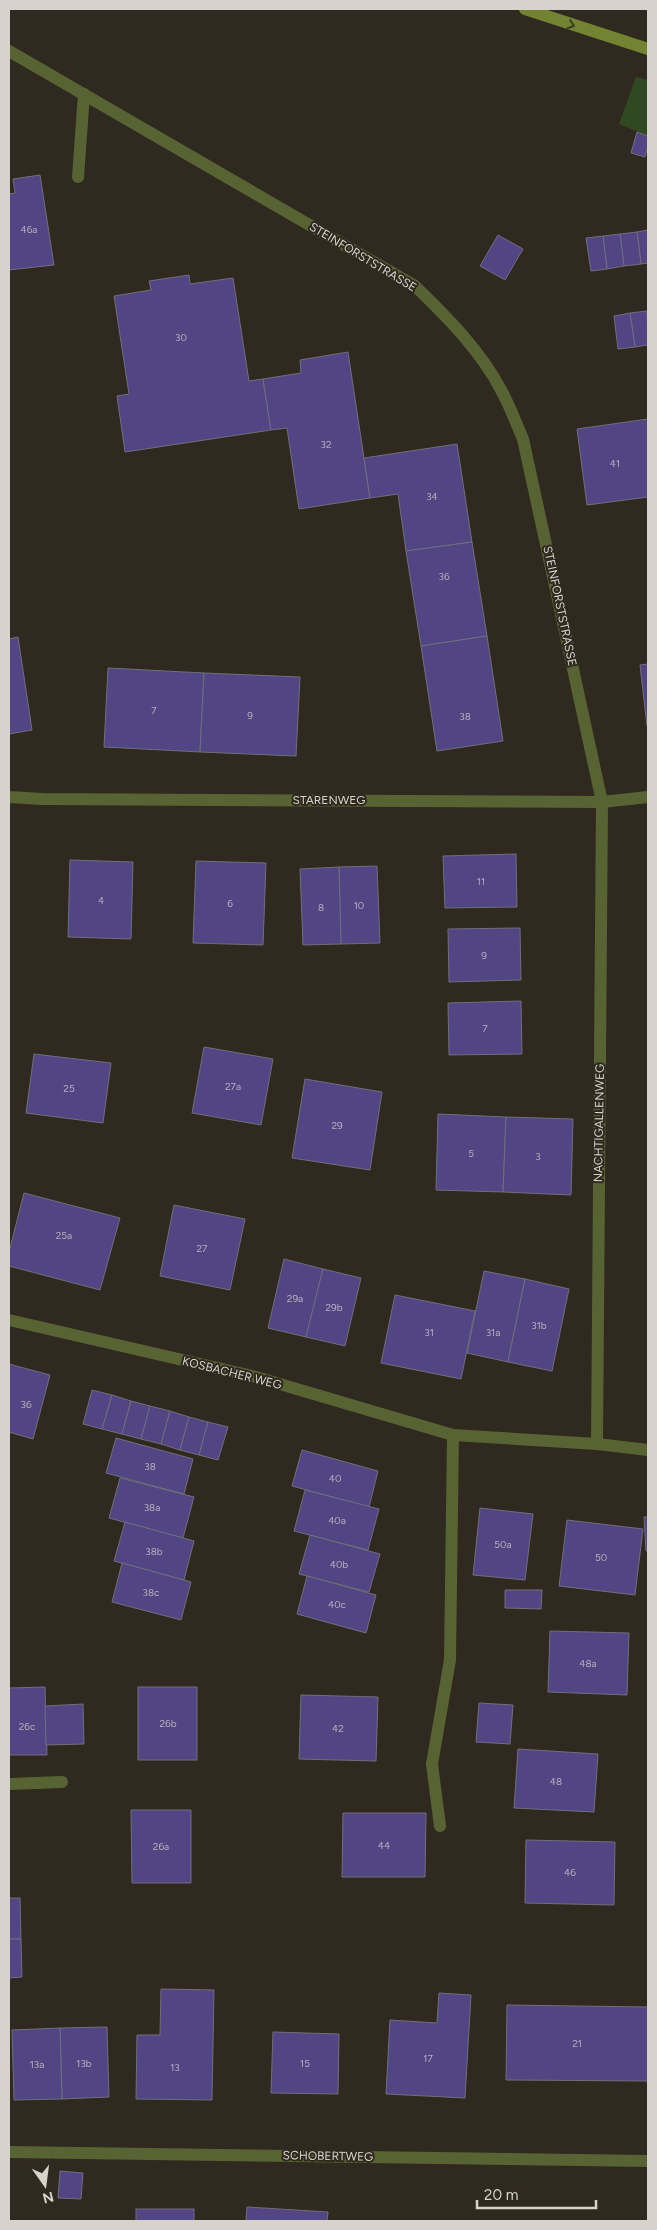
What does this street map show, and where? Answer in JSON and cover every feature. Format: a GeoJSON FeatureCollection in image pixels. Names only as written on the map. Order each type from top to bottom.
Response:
{"type":"FeatureCollection","features":[{"type":"Feature","properties":{"kind":"street"},"geometry":{"type":"LineString","coordinates":[[525,9],[648,49]]}},
{"type":"Feature","properties":{"kind":"street","name":"STEINFORSTSTRASSE"},"geometry":{"type":"LineString","coordinates":[[9,51],[415,286],[440,309],[483,362],[501,389],[523,439],[602,802]]}},
{"type":"Feature","properties":{"kind":"street"},"geometry":{"type":"LineString","coordinates":[[78,177],[84,94]]}},
{"type":"Feature","properties":{"kind":"street","name":"STARENWEG"},"geometry":{"type":"LineString","coordinates":[[9,797],[52,799],[602,802],[648,797]]}},
{"type":"Feature","properties":{"kind":"street","name":"NACHTIGALLENWEG"},"geometry":{"type":"LineString","coordinates":[[597,1444],[602,802]]}},
{"type":"Feature","properties":{"kind":"street","name":"KOSBACHER WEG"},"geometry":{"type":"LineString","coordinates":[[9,1320],[256,1377],[453,1435],[597,1444],[648,1450]]}},
{"type":"Feature","properties":{"kind":"street"},"geometry":{"type":"LineString","coordinates":[[440,1826],[432,1764],[450,1660],[453,1435]]}},
{"type":"Feature","properties":{"kind":"street"},"geometry":{"type":"LineString","coordinates":[[9,1784],[62,1782]]}},
{"type":"Feature","properties":{"kind":"street","name":"SCHOBERTWEG"},"geometry":{"type":"LineString","coordinates":[[9,2152],[648,2161]]}},
{"type":"Feature","properties":{"kind":"green space"},"geometry":{"type":"Polygon","coordinates":[[[636,77],[648,80],[648,136],[619,124],[636,77]]]}},
{"type":"Feature","properties":{"kind":"building"},"geometry":{"type":"Polygon","coordinates":[[[637,132],[648,136],[645,157],[631,153],[637,132]]]}},
{"type":"Feature","properties":{"kind":"building"},"geometry":{"type":"Polygon","coordinates":[[[40,175],[54,265],[9,270],[9,194],[15,193],[13,179],[40,175]]]}},
{"type":"Feature","properties":{"kind":"building"},"geometry":{"type":"Polygon","coordinates":[[[648,230],[648,263],[641,264],[637,232],[648,230]]]}},
{"type":"Feature","properties":{"kind":"building"},"geometry":{"type":"Polygon","coordinates":[[[637,232],[641,264],[624,266],[620,234],[637,232]]]}},
{"type":"Feature","properties":{"kind":"building"},"geometry":{"type":"Polygon","coordinates":[[[620,234],[624,266],[607,269],[603,236],[620,234]]]}},
{"type":"Feature","properties":{"kind":"building"},"geometry":{"type":"Polygon","coordinates":[[[498,235],[523,249],[505,280],[480,266],[498,235]]]}},
{"type":"Feature","properties":{"kind":"building"},"geometry":{"type":"Polygon","coordinates":[[[603,236],[607,269],[591,271],[586,238],[603,236]]]}},
{"type":"Feature","properties":{"kind":"building"},"geometry":{"type":"Polygon","coordinates":[[[189,275],[190,284],[233,278],[249,381],[263,379],[271,430],[125,452],[117,396],[129,394],[114,296],[151,290],[149,281],[189,275]]]}},
{"type":"Feature","properties":{"kind":"building"},"geometry":{"type":"Polygon","coordinates":[[[647,311],[648,345],[635,347],[630,313],[647,311]]]}},
{"type":"Feature","properties":{"kind":"building"},"geometry":{"type":"Polygon","coordinates":[[[630,313],[635,347],[618,349],[614,316],[630,313]]]}},
{"type":"Feature","properties":{"kind":"building"},"geometry":{"type":"Polygon","coordinates":[[[348,352],[370,498],[299,509],[287,428],[271,430],[263,379],[301,373],[300,360],[348,352]]]}},
{"type":"Feature","properties":{"kind":"building"},"geometry":{"type":"Polygon","coordinates":[[[648,419],[648,497],[587,505],[577,429],[648,419]]]}},
{"type":"Feature","properties":{"kind":"building"},"geometry":{"type":"Polygon","coordinates":[[[457,444],[472,542],[406,551],[398,494],[370,498],[364,458],[457,444]]]}},
{"type":"Feature","properties":{"kind":"building"},"geometry":{"type":"Polygon","coordinates":[[[472,542],[487,636],[421,646],[406,551],[472,542]]]}},
{"type":"Feature","properties":{"kind":"building"},"geometry":{"type":"Polygon","coordinates":[[[487,636],[503,741],[437,751],[421,646],[487,636]]]}},
{"type":"Feature","properties":{"kind":"building"},"geometry":{"type":"Polygon","coordinates":[[[18,637],[32,730],[9,734],[9,639],[18,637]]]}},
{"type":"Feature","properties":{"kind":"building"},"geometry":{"type":"Polygon","coordinates":[[[648,664],[648,726],[647,726],[640,665],[648,664]]]}},
{"type":"Feature","properties":{"kind":"building"},"geometry":{"type":"Polygon","coordinates":[[[108,668],[204,673],[200,752],[104,747],[108,668]]]}},
{"type":"Feature","properties":{"kind":"building"},"geometry":{"type":"Polygon","coordinates":[[[204,673],[300,677],[296,756],[200,752],[204,673]]]}},
{"type":"Feature","properties":{"kind":"building"},"geometry":{"type":"Polygon","coordinates":[[[516,854],[517,907],[445,908],[443,856],[516,854]]]}},
{"type":"Feature","properties":{"kind":"building"},"geometry":{"type":"Polygon","coordinates":[[[70,860],[133,862],[131,939],[68,937],[70,860]]]}},
{"type":"Feature","properties":{"kind":"building"},"geometry":{"type":"Polygon","coordinates":[[[196,861],[266,863],[263,945],[193,943],[196,861]]]}},
{"type":"Feature","properties":{"kind":"building"},"geometry":{"type":"Polygon","coordinates":[[[377,866],[380,943],[341,944],[339,867],[377,866]]]}},
{"type":"Feature","properties":{"kind":"building"},"geometry":{"type":"Polygon","coordinates":[[[339,867],[341,944],[303,945],[300,869],[339,867]]]}},
{"type":"Feature","properties":{"kind":"building"},"geometry":{"type":"Polygon","coordinates":[[[520,928],[521,980],[449,982],[448,929],[520,928]]]}},
{"type":"Feature","properties":{"kind":"building"},"geometry":{"type":"Polygon","coordinates":[[[521,1001],[522,1054],[449,1055],[448,1003],[521,1001]]]}},
{"type":"Feature","properties":{"kind":"building"},"geometry":{"type":"Polygon","coordinates":[[[204,1047],[273,1059],[261,1125],[192,1113],[204,1047]]]}},
{"type":"Feature","properties":{"kind":"building"},"geometry":{"type":"Polygon","coordinates":[[[34,1054],[111,1063],[103,1123],[26,1113],[34,1054]]]}},
{"type":"Feature","properties":{"kind":"building"},"geometry":{"type":"Polygon","coordinates":[[[305,1079],[382,1092],[370,1170],[292,1158],[305,1079]]]}},
{"type":"Feature","properties":{"kind":"building"},"geometry":{"type":"Polygon","coordinates":[[[438,1114],[506,1117],[503,1192],[436,1190],[438,1114]]]}},
{"type":"Feature","properties":{"kind":"building"},"geometry":{"type":"Polygon","coordinates":[[[506,1117],[573,1119],[571,1195],[503,1192],[506,1117]]]}},
{"type":"Feature","properties":{"kind":"building"},"geometry":{"type":"Polygon","coordinates":[[[24,1193],[120,1218],[100,1290],[9,1266],[9,1252],[24,1193]]]}},
{"type":"Feature","properties":{"kind":"building"},"geometry":{"type":"Polygon","coordinates":[[[174,1205],[245,1219],[230,1290],[160,1276],[174,1205]]]}},
{"type":"Feature","properties":{"kind":"building"},"geometry":{"type":"Polygon","coordinates":[[[284,1259],[323,1269],[306,1337],[268,1328],[284,1259]]]}},
{"type":"Feature","properties":{"kind":"building"},"geometry":{"type":"Polygon","coordinates":[[[323,1269],[361,1278],[345,1346],[306,1337],[323,1269]]]}},
{"type":"Feature","properties":{"kind":"building"},"geometry":{"type":"Polygon","coordinates":[[[484,1271],[525,1279],[508,1362],[467,1353],[484,1271]]]}},
{"type":"Feature","properties":{"kind":"building"},"geometry":{"type":"Polygon","coordinates":[[[525,1279],[569,1289],[552,1371],[508,1362],[525,1279]]]}},
{"type":"Feature","properties":{"kind":"building"},"geometry":{"type":"Polygon","coordinates":[[[395,1295],[475,1311],[461,1379],[381,1363],[395,1295]]]}},
{"type":"Feature","properties":{"kind":"building"},"geometry":{"type":"Polygon","coordinates":[[[9,1364],[50,1375],[33,1439],[9,1432],[9,1364]]]}},
{"type":"Feature","properties":{"kind":"building"},"geometry":{"type":"Polygon","coordinates":[[[92,1390],[112,1395],[102,1429],[83,1424],[92,1390]]]}},
{"type":"Feature","properties":{"kind":"building"},"geometry":{"type":"Polygon","coordinates":[[[112,1395],[131,1401],[122,1434],[102,1429],[112,1395]]]}},
{"type":"Feature","properties":{"kind":"building"},"geometry":{"type":"Polygon","coordinates":[[[131,1401],[150,1406],[141,1439],[122,1434],[131,1401]]]}},
{"type":"Feature","properties":{"kind":"building"},"geometry":{"type":"Polygon","coordinates":[[[150,1406],[170,1411],[161,1444],[141,1439],[150,1406]]]}},
{"type":"Feature","properties":{"kind":"building"},"geometry":{"type":"Polygon","coordinates":[[[170,1411],[189,1417],[180,1450],[161,1444],[170,1411]]]}},
{"type":"Feature","properties":{"kind":"building"},"geometry":{"type":"Polygon","coordinates":[[[189,1417],[208,1422],[199,1455],[180,1450],[189,1417]]]}},
{"type":"Feature","properties":{"kind":"building"},"geometry":{"type":"Polygon","coordinates":[[[208,1422],[228,1427],[218,1460],[199,1455],[208,1422]]]}},
{"type":"Feature","properties":{"kind":"building"},"geometry":{"type":"Polygon","coordinates":[[[116,1438],[193,1459],[184,1494],[106,1473],[116,1438]]]}},
{"type":"Feature","properties":{"kind":"building"},"geometry":{"type":"Polygon","coordinates":[[[302,1450],[378,1471],[369,1507],[292,1486],[302,1450]]]}},
{"type":"Feature","properties":{"kind":"building"},"geometry":{"type":"Polygon","coordinates":[[[120,1478],[194,1497],[183,1538],[109,1518],[120,1478]]]}},
{"type":"Feature","properties":{"kind":"building"},"geometry":{"type":"Polygon","coordinates":[[[305,1490],[379,1509],[368,1550],[294,1531],[305,1490]]]}},
{"type":"Feature","properties":{"kind":"building"},"geometry":{"type":"Polygon","coordinates":[[[480,1508],[533,1514],[525,1580],[473,1575],[480,1508]]]}},
{"type":"Feature","properties":{"kind":"building"},"geometry":{"type":"Polygon","coordinates":[[[644,1517],[648,1517],[648,1551],[646,1551],[644,1517]]]}},
{"type":"Feature","properties":{"kind":"building"},"geometry":{"type":"Polygon","coordinates":[[[567,1520],[643,1529],[635,1595],[559,1586],[567,1520]]]}},
{"type":"Feature","properties":{"kind":"building"},"geometry":{"type":"Polygon","coordinates":[[[125,1522],[194,1541],[184,1580],[114,1561],[125,1522]]]}},
{"type":"Feature","properties":{"kind":"building"},"geometry":{"type":"Polygon","coordinates":[[[310,1535],[380,1554],[369,1592],[299,1574],[310,1535]]]}},
{"type":"Feature","properties":{"kind":"building"},"geometry":{"type":"Polygon","coordinates":[[[122,1563],[191,1582],[181,1620],[112,1602],[122,1563]]]}},
{"type":"Feature","properties":{"kind":"building"},"geometry":{"type":"Polygon","coordinates":[[[307,1576],[376,1595],[366,1633],[297,1614],[307,1576]]]}},
{"type":"Feature","properties":{"kind":"building"},"geometry":{"type":"Polygon","coordinates":[[[505,1590],[542,1590],[541,1609],[505,1608],[505,1590]]]}},
{"type":"Feature","properties":{"kind":"building"},"geometry":{"type":"Polygon","coordinates":[[[550,1631],[629,1633],[627,1695],[548,1692],[550,1631]]]}},
{"type":"Feature","properties":{"kind":"building"},"geometry":{"type":"Polygon","coordinates":[[[45,1687],[47,1755],[9,1755],[9,1688],[45,1687]]]}},
{"type":"Feature","properties":{"kind":"building"},"geometry":{"type":"Polygon","coordinates":[[[138,1687],[197,1687],[197,1760],[138,1760],[138,1687]]]}},
{"type":"Feature","properties":{"kind":"building"},"geometry":{"type":"Polygon","coordinates":[[[301,1695],[378,1697],[376,1761],[299,1759],[301,1695]]]}},
{"type":"Feature","properties":{"kind":"building"},"geometry":{"type":"Polygon","coordinates":[[[479,1703],[513,1705],[510,1744],[476,1742],[479,1703]]]}},
{"type":"Feature","properties":{"kind":"building"},"geometry":{"type":"Polygon","coordinates":[[[83,1704],[84,1744],[46,1745],[45,1706],[83,1704]]]}},
{"type":"Feature","properties":{"kind":"building"},"geometry":{"type":"Polygon","coordinates":[[[518,1749],[598,1754],[594,1812],[514,1808],[518,1749]]]}},
{"type":"Feature","properties":{"kind":"building"},"geometry":{"type":"Polygon","coordinates":[[[131,1810],[191,1810],[191,1883],[132,1883],[131,1810]]]}},
{"type":"Feature","properties":{"kind":"building"},"geometry":{"type":"Polygon","coordinates":[[[343,1813],[426,1813],[425,1877],[342,1877],[343,1813]]]}},
{"type":"Feature","properties":{"kind":"building"},"geometry":{"type":"Polygon","coordinates":[[[526,1840],[615,1842],[614,1905],[525,1903],[526,1840]]]}},
{"type":"Feature","properties":{"kind":"building"},"geometry":{"type":"Polygon","coordinates":[[[9,1898],[20,1898],[21,1939],[9,1939],[9,1898]]]}},
{"type":"Feature","properties":{"kind":"building"},"geometry":{"type":"Polygon","coordinates":[[[9,1939],[21,1939],[22,1977],[9,1978],[9,1939]]]}},
{"type":"Feature","properties":{"kind":"building"},"geometry":{"type":"Polygon","coordinates":[[[161,1989],[214,1990],[212,2100],[136,2099],[137,2035],[160,2035],[161,1989]]]}},
{"type":"Feature","properties":{"kind":"building"},"geometry":{"type":"Polygon","coordinates":[[[439,1993],[471,1995],[465,2098],[386,2094],[390,2020],[437,2023],[439,1993]]]}},
{"type":"Feature","properties":{"kind":"building"},"geometry":{"type":"Polygon","coordinates":[[[507,2005],[648,2007],[648,2081],[506,2080],[507,2005]]]}},
{"type":"Feature","properties":{"kind":"building"},"geometry":{"type":"Polygon","coordinates":[[[107,2027],[109,2097],[62,2099],[60,2028],[107,2027]]]}},
{"type":"Feature","properties":{"kind":"building"},"geometry":{"type":"Polygon","coordinates":[[[60,2028],[62,2099],[14,2100],[12,2030],[60,2028]]]}},
{"type":"Feature","properties":{"kind":"building"},"geometry":{"type":"Polygon","coordinates":[[[273,2032],[339,2034],[338,2094],[271,2093],[273,2032]]]}},
{"type":"Feature","properties":{"kind":"building"},"geometry":{"type":"Polygon","coordinates":[[[60,2171],[83,2173],[81,2199],[58,2198],[60,2171]]]}},
{"type":"Feature","properties":{"kind":"building"},"geometry":{"type":"Polygon","coordinates":[[[247,2207],[328,2212],[327,2221],[246,2221],[247,2207]]]}},
{"type":"Feature","properties":{"kind":"building"},"geometry":{"type":"Polygon","coordinates":[[[136,2209],[194,2209],[194,2221],[136,2221],[136,2209]]]}}]}
